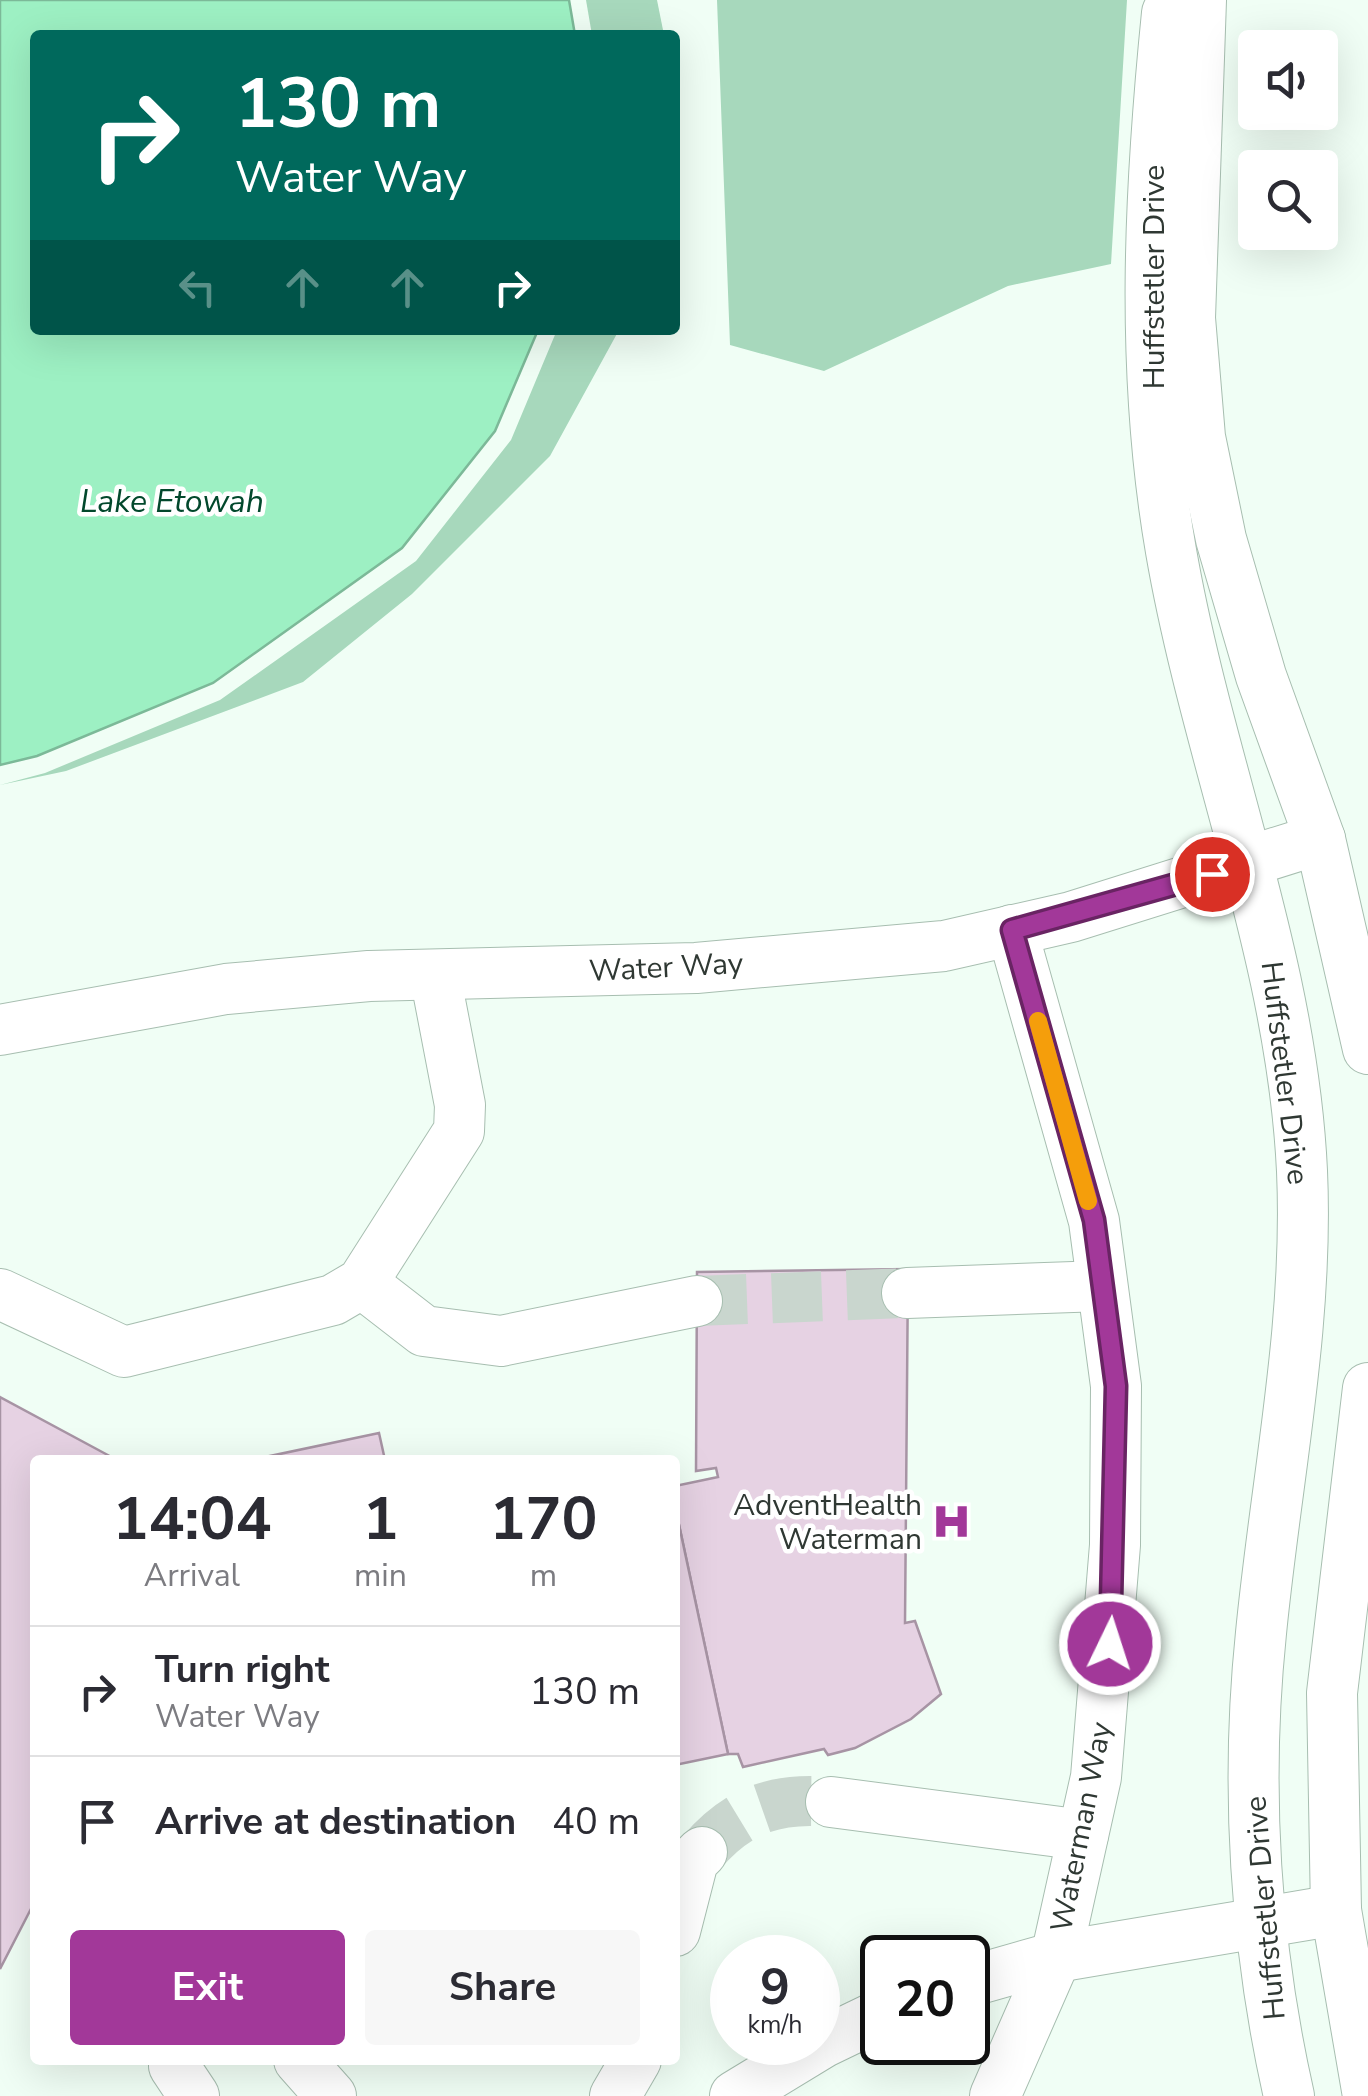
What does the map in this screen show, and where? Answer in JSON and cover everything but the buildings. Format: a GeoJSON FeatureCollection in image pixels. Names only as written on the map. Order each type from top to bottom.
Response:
{"type":"FeatureCollection","features":[{"type":"Feature","properties":{"kind":"street","name":"Huffstetler Drive"},"geometry":{"type":"LineString","coordinates":[[1174,0],[1167,13],[1151,167],[1150,314],[1156,440],[1171,551],[1271,954],[1291,1067],[1302,1170],[1300,1322],[1260,1642],[1253,1800],[1275,2035],[1289,2096]]}},
{"type":"Feature","properties":{"kind":"street","name":"Huffstetler Drive"},"geometry":{"type":"LineString","coordinates":[[1200,0],[1204,17],[1192,194],[1190,318],[1200,437],[1226,556],[1262,676],[1320,839],[1368,1049]]}},
{"type":"Feature","properties":{"kind":"street","name":"Water Way"},"geometry":{"type":"LineString","coordinates":[[0,1030],[226,989],[435,975],[707,967],[944,946],[1072,917],[1320,839]]}},
{"type":"Feature","properties":{"kind":"street","name":"Waterman Way"},"geometry":{"type":"LineString","coordinates":[[995,2096],[1056,1956],[1101,1736],[1114,1579],[1116,1386],[1094,1220],[1012,930]]}},
{"type":"Feature","properties":{"kind":"street"},"geometry":{"type":"LineString","coordinates":[[0,1294],[124,1352],[333,1300],[362,1283],[459,1131],[460,1106],[435,975]]}},
{"type":"Feature","properties":{"kind":"street"},"geometry":{"type":"LineString","coordinates":[[362,1283],[424,1330],[501,1341],[697,1302]]}},
{"type":"Feature","properties":{"kind":"street"},"geometry":{"type":"LineString","coordinates":[[908,1293],[1102,1286]]}},
{"type":"Feature","properties":{"kind":"street"},"geometry":{"type":"LineString","coordinates":[[1368,1388],[1362,1471],[1332,1692],[1336,1910],[1368,2096]]}},
{"type":"Feature","properties":{"kind":"street"},"geometry":{"type":"LineString","coordinates":[[1280,1464],[1362,1471]]}},
{"type":"Feature","properties":{"kind":"street"},"geometry":{"type":"LineString","coordinates":[[832,1802],[1083,1835]]}},
{"type":"Feature","properties":{"kind":"street"},"geometry":{"type":"LineString","coordinates":[[680,1912],[693,1861],[702,1852]]}},
{"type":"Feature","properties":{"kind":"street","name":"Waterman Way"},"geometry":{"type":"LineString","coordinates":[[1056,1956],[1148,1944],[1262,1920],[1336,1910]]}},
{"type":"Feature","properties":{"kind":"street"},"geometry":{"type":"LineString","coordinates":[[990,1976],[1056,1956]]}},
{"type":"Feature","properties":{"kind":"street"},"geometry":{"type":"LineString","coordinates":[[734,2096],[860,2025]]}},
{"type":"Feature","properties":{"kind":"street"},"geometry":{"type":"LineString","coordinates":[[304,2065],[332,2096]]}},
{"type":"Feature","properties":{"kind":"street"},"geometry":{"type":"LineString","coordinates":[[615,2096],[633,2065]]}},
{"type":"Feature","properties":{"kind":"shaded area"},"geometry":{"type":"Polygon","coordinates":[[[586,0],[657,0],[663,30],[591,30],[586,0]]]}},
{"type":"Feature","properties":{"kind":"shaded area"},"geometry":{"type":"Polygon","coordinates":[[[717,0],[1127,0],[1111,264],[1008,286],[824,371],[730,345],[717,0]]]}},
{"type":"Feature","properties":{"kind":"shaded area"},"geometry":{"type":"Polygon","coordinates":[[[555,335],[616,335],[550,456],[412,594],[303,682],[66,771],[0,785],[45,773],[220,700],[416,561],[511,440],[555,335]]]}},
{"type":"Feature","properties":{"kind":"water","name":"Lake Etowah"},"geometry":{"type":"Polygon","coordinates":[[[0,0],[569,0],[574,30],[30,30],[30,335],[536,335],[495,431],[402,548],[213,683],[37,756],[0,765],[0,0]]]}},
{"type":"Feature","properties":{"kind":"tunnel"},"geometry":{"type":"LineString","coordinates":[[697,1301],[907,1293]]}},
{"type":"Feature","properties":{"kind":"tunnel"},"geometry":{"type":"LineString","coordinates":[[702,1852],[730,1826],[759,1809],[793,1802],[831,1802]]}},
{"type":"Feature","properties":{"kind":"slow traffic"},"geometry":{"type":"LineString","coordinates":[[1038,1021],[1088,1201]]}},
{"type":"Feature","properties":{"kind":"place","name":"AdventHealth Waterman"},"geometry":{"type":"Point","coordinates":[952,1522]}},
{"type":"Feature","properties":{"kind":"route"},"geometry":{"type":"LineString","coordinates":[[1110,1644],[1116,1386],[1094,1220],[1012,930],[1072,917],[1212,874]]}}]}
